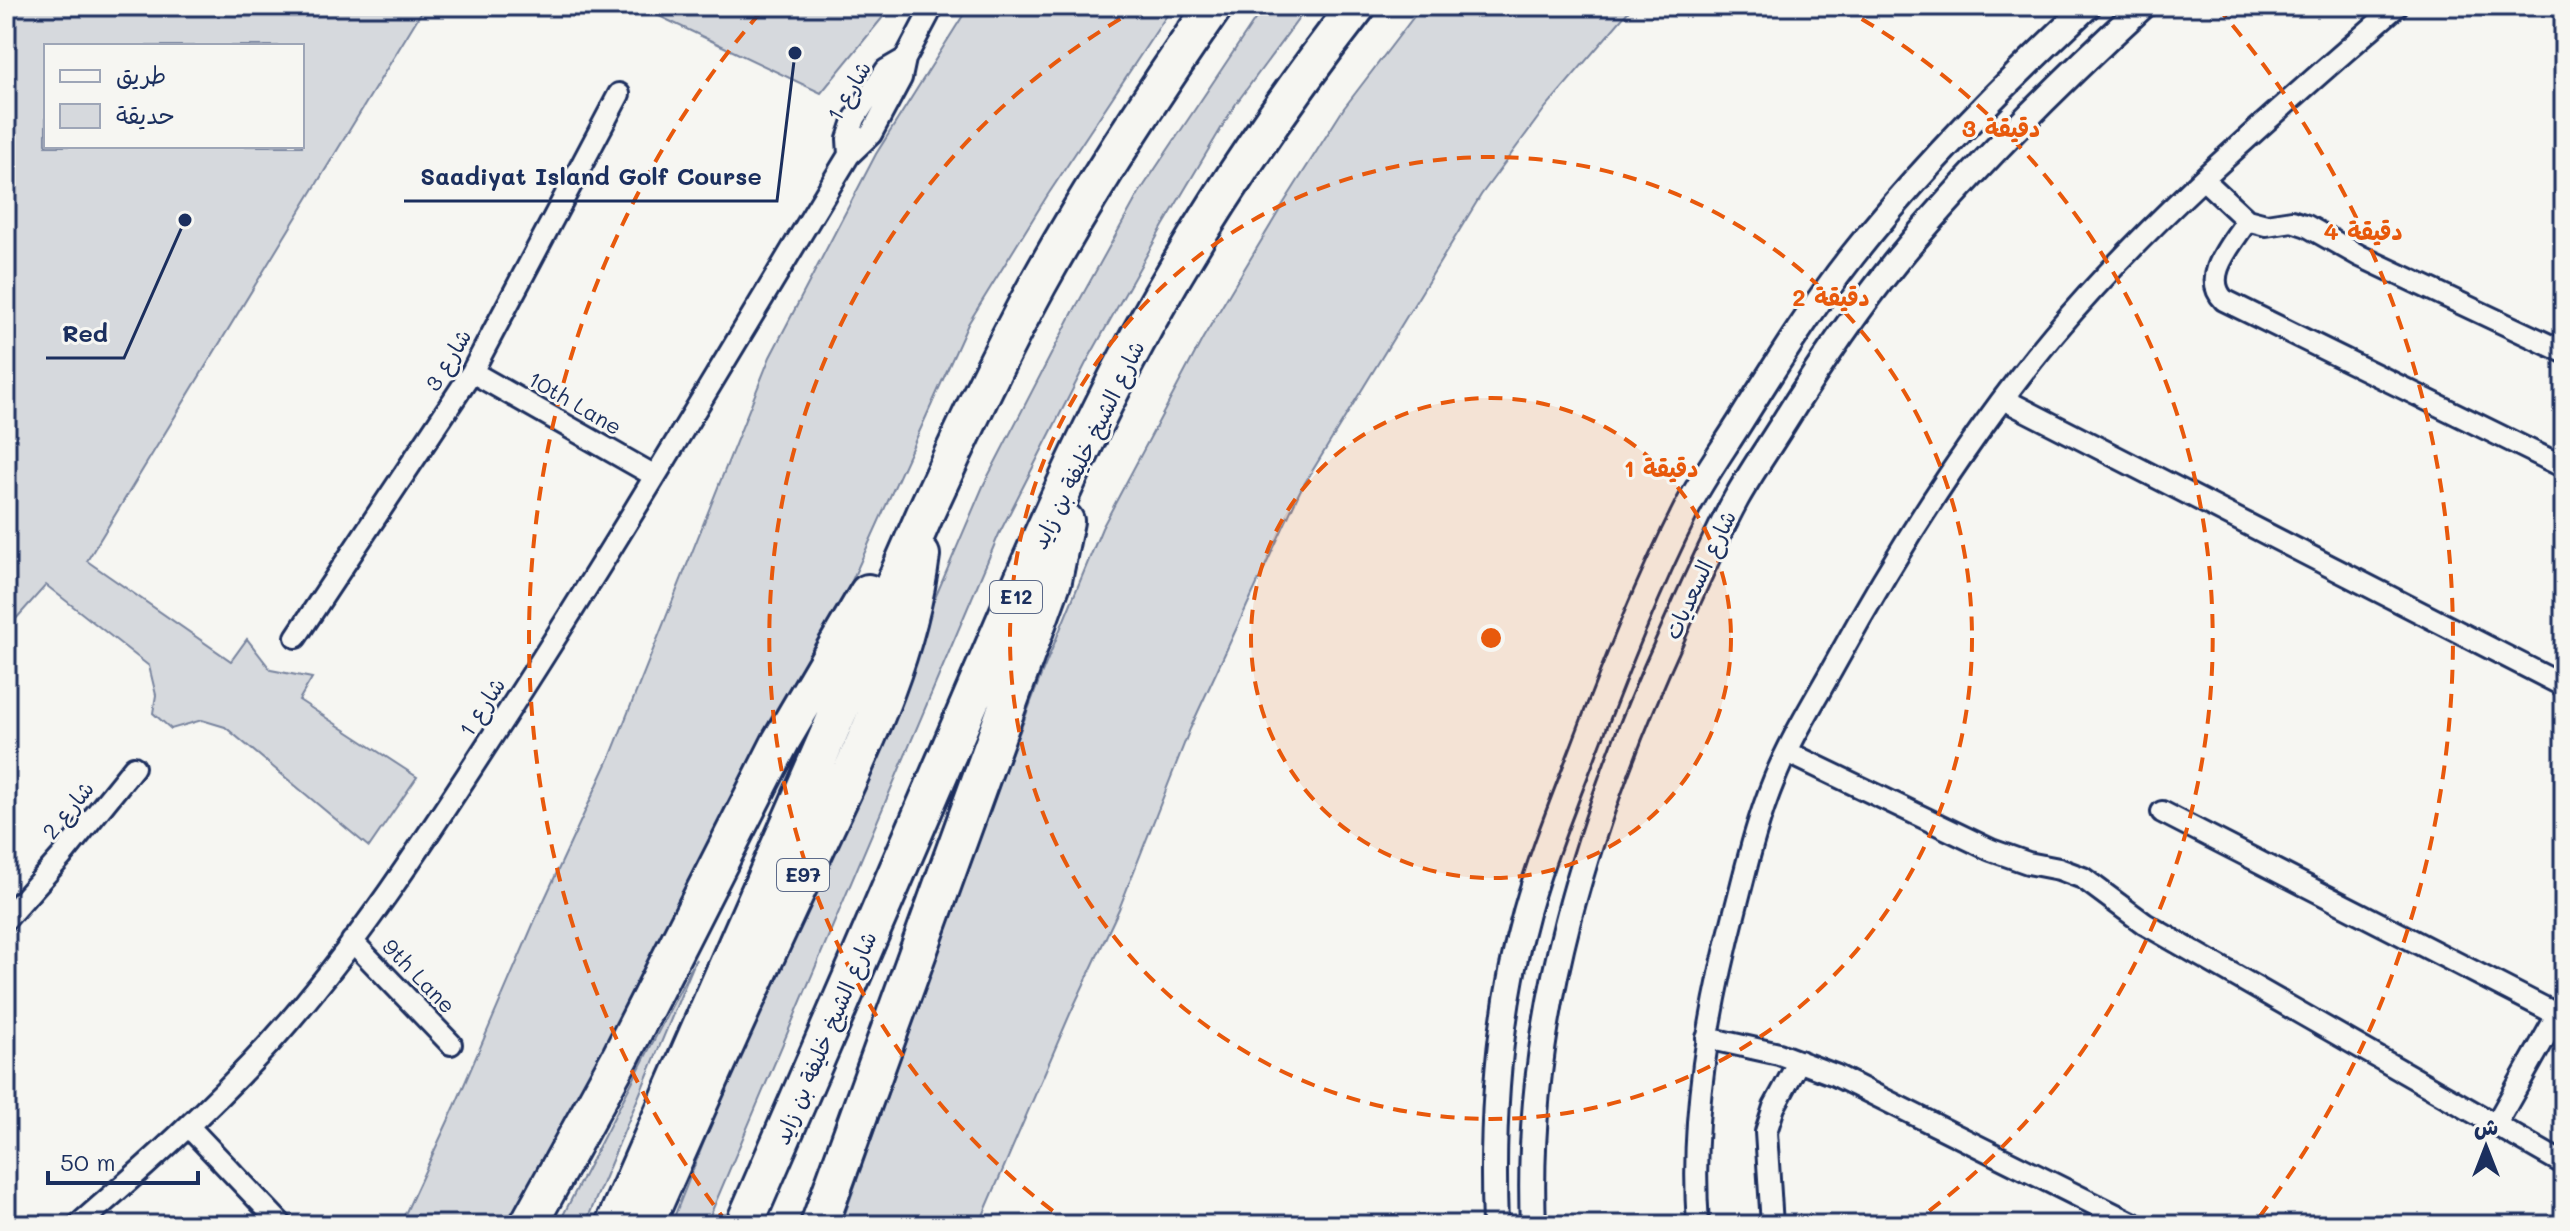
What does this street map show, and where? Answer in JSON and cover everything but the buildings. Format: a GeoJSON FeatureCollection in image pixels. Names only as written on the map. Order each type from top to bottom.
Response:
{"type":"FeatureCollection","features":[{"type":"Feature","properties":{"kind":"highway"},"geometry":{"type":"LineString","coordinates":[[614,1225],[925,514],[976,405],[1075,220],[1130,130],[1214,6]]}},
{"type":"Feature","properties":{"kind":"highway","name":"شارع الشيخ خليفة بن زايد"},"geometry":{"type":"LineString","coordinates":[[744,1225],[1067,480],[1137,341],[1215,209],[1357,6]]}},
{"type":"Feature","properties":{"kind":"highway"},"geometry":{"type":"LineString","coordinates":[[819,1225],[1053,580],[1063,533],[1067,480]]}},
{"type":"Feature","properties":{"kind":"highway"},"geometry":{"type":"LineString","coordinates":[[528,1225],[621,1056],[781,741],[881,571],[925,514]]}},
{"type":"Feature","properties":{"kind":"highway","name":"E97"},"geometry":{"type":"LineString","coordinates":[[645,1225],[893,676],[914,602],[925,514]]}},
{"type":"Feature","properties":{"kind":"street","name":"شارع 1"},"geometry":{"type":"LineString","coordinates":[[78,1225],[189,1127],[272,1040],[352,941],[433,827],[596,573],[849,155],[871,134],[901,78],[905,59],[933,6]]}},
{"type":"Feature","properties":{"kind":"street","name":"شارع السعديات"},"geometry":{"type":"LineString","coordinates":[[1495,1225],[1492,1140],[1497,1083],[1507,1003],[1525,915],[1552,829],[1600,705],[1648,591],[1689,505],[1781,357],[1852,257],[1942,151],[2025,64],[2088,6]]}},
{"type":"Feature","properties":{"kind":"street","name":"شارع السعديات"},"geometry":{"type":"LineString","coordinates":[[1533,1225],[1533,1126],[1550,1001],[1568,913],[1600,811],[1637,710],[1737,498],[1824,358],[1897,261],[1978,166],[2058,84],[2143,6]]}},
{"type":"Feature","properties":{"kind":"street"},"geometry":{"type":"LineString","coordinates":[[1698,1225],[1696,1143],[1707,1038],[1747,861],[1764,805],[1787,752],[1884,577],[2003,399],[2054,334],[2203,179],[2397,6]]}},
{"type":"Feature","properties":{"kind":"street","name":"شارع 3"},"geometry":{"type":"LineString","coordinates":[[296,637],[472,372],[619,94]]}},
{"type":"Feature","properties":{"kind":"street"},"geometry":{"type":"LineString","coordinates":[[2203,179],[2247,220],[2266,225],[2292,221],[2307,226],[2360,256],[2564,352]]}},
{"type":"Feature","properties":{"kind":"street"},"geometry":{"type":"LineString","coordinates":[[2247,220],[2215,275],[2215,288],[2224,300],[2564,467]]}},
{"type":"Feature","properties":{"kind":"street","name":"10th Lane"},"geometry":{"type":"LineString","coordinates":[[472,372],[655,476]]}},
{"type":"Feature","properties":{"kind":"street"},"geometry":{"type":"LineString","coordinates":[[2003,399],[2564,686]]}},
{"type":"Feature","properties":{"kind":"street"},"geometry":{"type":"LineString","coordinates":[[1787,752],[1991,850],[2083,878],[2145,924],[2564,1164]]}},
{"type":"Feature","properties":{"kind":"street","name":"شارع 2"},"geometry":{"type":"LineString","coordinates":[[6,919],[134,767]]}},
{"type":"Feature","properties":{"kind":"street"},"geometry":{"type":"LineString","coordinates":[[2162,812],[2562,1012],[2496,1124]]}},
{"type":"Feature","properties":{"kind":"street","name":"9th Lane"},"geometry":{"type":"LineString","coordinates":[[352,941],[451,1044]]}},
{"type":"Feature","properties":{"kind":"street"},"geometry":{"type":"LineString","coordinates":[[1707,1038],[1799,1061],[1863,1087],[2136,1225]]}},
{"type":"Feature","properties":{"kind":"street"},"geometry":{"type":"LineString","coordinates":[[1772,1225],[1766,1132],[1774,1107],[1799,1061]]}},
{"type":"Feature","properties":{"kind":"street"},"geometry":{"type":"LineString","coordinates":[[189,1127],[282,1225]]}},
{"type":"Feature","properties":{"kind":"green space"},"geometry":{"type":"Polygon","coordinates":[[[6,6],[425,6],[87,561],[231,661],[247,639],[271,670],[312,678],[299,700],[417,777],[369,847],[225,727],[202,720],[171,729],[153,713],[156,695],[149,666],[46,585],[6,630],[6,6]]]}},
{"type":"Feature","properties":{"kind":"green space"},"geometry":{"type":"Polygon","coordinates":[[[638,6],[892,6],[821,93],[638,6]]]}},
{"type":"Feature","properties":{"kind":"green space"},"geometry":{"type":"Polygon","coordinates":[[[969,6],[1173,6],[1047,196],[968,324],[836,616],[514,1225],[400,1225],[611,755],[770,357],[876,154],[969,6]]]}},
{"type":"Feature","properties":{"kind":"green space"},"geometry":{"type":"Polygon","coordinates":[[[1264,6],[1308,6],[1235,105],[1086,363],[999,534],[706,1225],[671,1225],[734,1066],[984,484],[1139,193],[1264,6]]]}},
{"type":"Feature","properties":{"kind":"green space"},"geometry":{"type":"Polygon","coordinates":[[[1422,6],[1633,6],[1546,107],[1481,195],[1300,491],[1190,729],[1119,909],[979,1225],[841,1225],[971,860],[1042,673],[1102,528],[1203,338],[1285,201],[1344,108],[1422,6]]]}},
{"type":"Feature","properties":{"kind":"green space"},"geometry":{"type":"Polygon","coordinates":[[[696,959],[585,1225],[558,1225],[696,959]]]}},
{"type":"Feature","properties":{"kind":"place","name":"Saadiyat Island Golf Course"},"geometry":{"type":"Point","coordinates":[795,53]}},
{"type":"Feature","properties":{"kind":"place","name":"Red"},"geometry":{"type":"Point","coordinates":[185,220]}}]}
